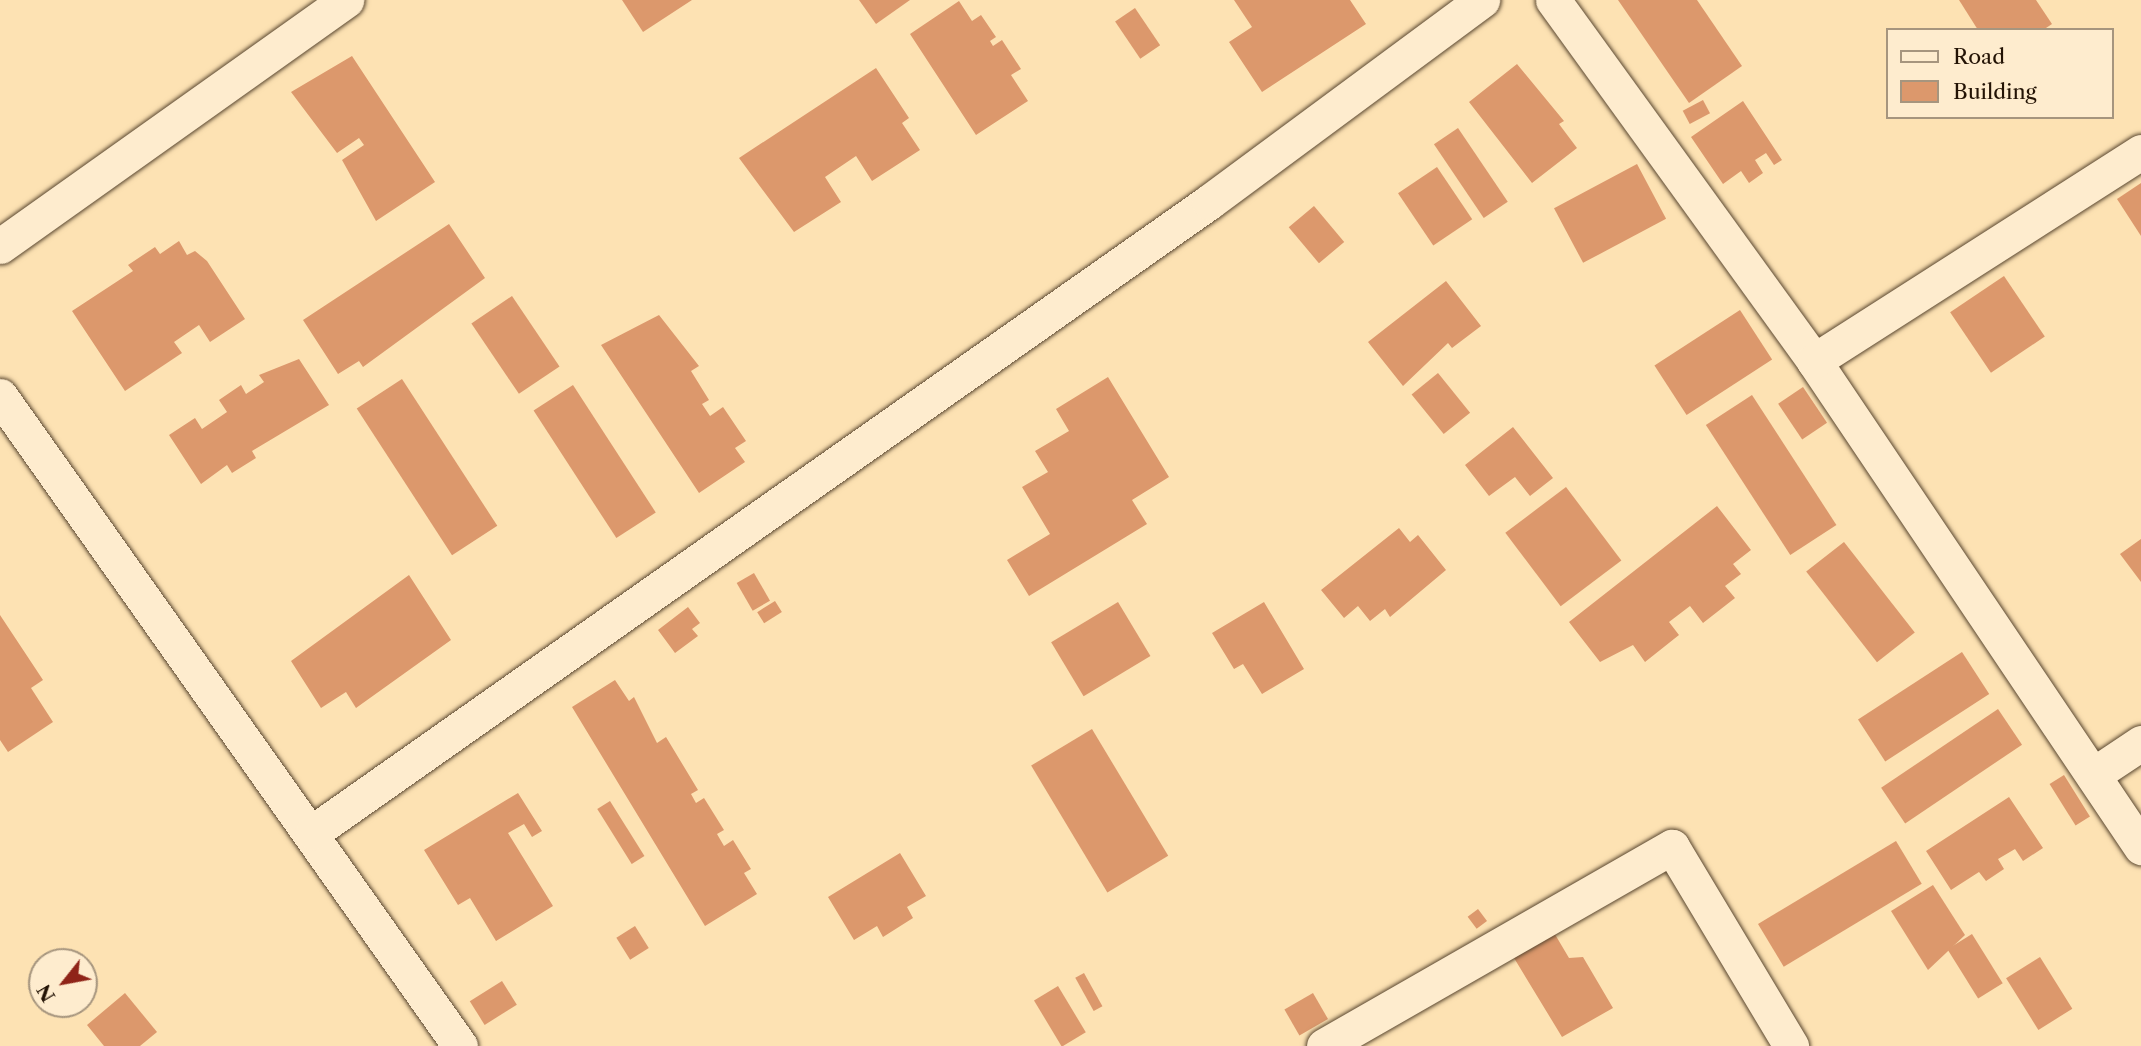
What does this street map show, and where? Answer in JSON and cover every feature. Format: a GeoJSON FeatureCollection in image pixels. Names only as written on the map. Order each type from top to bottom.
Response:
{"type":"FeatureCollection","features":[{"type":"Feature","properties":{"kind":"street"},"geometry":{"type":"LineString","coordinates":[[0,246],[345,0]]}},
{"type":"Feature","properties":{"kind":"street"},"geometry":{"type":"LineString","coordinates":[[313,832],[1198,210],[1482,0]]}},
{"type":"Feature","properties":{"kind":"street"},"geometry":{"type":"LineString","coordinates":[[1553,0],[1814,361],[2141,847]]}},
{"type":"Feature","properties":{"kind":"street"},"geometry":{"type":"LineString","coordinates":[[1814,361],[2141,152]]}},
{"type":"Feature","properties":{"kind":"street"},"geometry":{"type":"LineString","coordinates":[[0,396],[313,832],[460,1046]]}},
{"type":"Feature","properties":{"kind":"street"},"geometry":{"type":"LineString","coordinates":[[2093,775],[2141,743]]}},
{"type":"Feature","properties":{"kind":"street"},"geometry":{"type":"LineString","coordinates":[[1324,1046],[1672,847],[1791,1046]]}},
{"type":"Feature","properties":{"kind":"building"},"geometry":{"type":"Polygon","coordinates":[[[622,0],[692,0],[643,32],[622,0]]]}},
{"type":"Feature","properties":{"kind":"building"},"geometry":{"type":"Polygon","coordinates":[[[859,0],[910,0],[876,24],[859,0]]]}},
{"type":"Feature","properties":{"kind":"building"},"geometry":{"type":"Polygon","coordinates":[[[1234,0],[1350,0],[1366,24],[1262,92],[1229,42],[1252,27],[1234,0]]]}},
{"type":"Feature","properties":{"kind":"building"},"geometry":{"type":"Polygon","coordinates":[[[1618,0],[1697,0],[1742,66],[1689,103],[1618,0]]]}},
{"type":"Feature","properties":{"kind":"building"},"geometry":{"type":"Polygon","coordinates":[[[1959,0],[2036,0],[2052,24],[2046,28],[1977,28],[1959,0]]]}},
{"type":"Feature","properties":{"kind":"building"},"geometry":{"type":"Polygon","coordinates":[[[959,1],[972,21],[981,15],[996,37],[990,41],[993,46],[1002,40],[1021,69],[1011,75],[1028,101],[976,135],[910,34],[959,1]]]}},
{"type":"Feature","properties":{"kind":"building"},"geometry":{"type":"Polygon","coordinates":[[[1135,8],[1160,45],[1140,59],[1115,21],[1135,8]]]}},
{"type":"Feature","properties":{"kind":"building"},"geometry":{"type":"Polygon","coordinates":[[[352,56],[435,182],[376,221],[342,160],[364,145],[359,138],[337,153],[291,92],[352,56]]]}},
{"type":"Feature","properties":{"kind":"building"},"geometry":{"type":"Polygon","coordinates":[[[1517,64],[1564,121],[1559,124],[1577,148],[1532,183],[1469,102],[1517,64]]]}},
{"type":"Feature","properties":{"kind":"building"},"geometry":{"type":"Polygon","coordinates":[[[876,68],[909,118],[902,123],[920,150],[872,181],[856,156],[825,177],[841,202],[794,232],[739,158],[876,68]]]}},
{"type":"Feature","properties":{"kind":"building"},"geometry":{"type":"Polygon","coordinates":[[[1703,100],[1710,113],[1690,124],[1683,111],[1703,100]]]}},
{"type":"Feature","properties":{"kind":"building"},"geometry":{"type":"Polygon","coordinates":[[[1743,101],[1782,160],[1774,165],[1766,153],[1755,160],[1763,173],[1749,183],[1741,171],[1723,184],[1691,137],[1743,101]]]}},
{"type":"Feature","properties":{"kind":"building"},"geometry":{"type":"Polygon","coordinates":[[[1458,128],[1508,202],[1484,218],[1434,144],[1458,128]]]}},
{"type":"Feature","properties":{"kind":"building"},"geometry":{"type":"Polygon","coordinates":[[[1637,164],[1666,219],[1583,263],[1554,208],[1637,164]]]}},
{"type":"Feature","properties":{"kind":"building"},"geometry":{"type":"Polygon","coordinates":[[[1437,167],[1472,219],[1433,246],[1398,193],[1437,167]]]}},
{"type":"Feature","properties":{"kind":"building"},"geometry":{"type":"Polygon","coordinates":[[[2141,183],[2141,236],[2117,199],[2141,183]]]}},
{"type":"Feature","properties":{"kind":"building"},"geometry":{"type":"Polygon","coordinates":[[[1314,206],[1344,242],[1319,263],[1289,227],[1314,206]]]}},
{"type":"Feature","properties":{"kind":"building"},"geometry":{"type":"Polygon","coordinates":[[[449,224],[485,278],[363,367],[359,361],[338,374],[303,320],[449,224]]]}},
{"type":"Feature","properties":{"kind":"building"},"geometry":{"type":"Polygon","coordinates":[[[179,241],[187,255],[195,251],[207,261],[245,319],[210,342],[199,325],[174,342],[182,353],[125,391],[72,311],[133,271],[128,265],[155,247],[160,254],[179,241]]]}},
{"type":"Feature","properties":{"kind":"building"},"geometry":{"type":"Polygon","coordinates":[[[2004,276],[2045,337],[1991,373],[1950,312],[2004,276]]]}},
{"type":"Feature","properties":{"kind":"building"},"geometry":{"type":"Polygon","coordinates":[[[1446,281],[1481,326],[1452,348],[1448,343],[1403,386],[1368,342],[1446,281]]]}},
{"type":"Feature","properties":{"kind":"building"},"geometry":{"type":"Polygon","coordinates":[[[512,296],[560,366],[519,394],[471,323],[512,296]]]}},
{"type":"Feature","properties":{"kind":"building"},"geometry":{"type":"Polygon","coordinates":[[[1740,310],[1772,359],[1687,415],[1654,366],[1740,310]]]}},
{"type":"Feature","properties":{"kind":"building"},"geometry":{"type":"Polygon","coordinates":[[[659,315],[699,366],[691,371],[709,400],[702,404],[710,416],[723,407],[746,441],[735,448],[745,462],[699,493],[601,345],[659,315]]]}},
{"type":"Feature","properties":{"kind":"building"},"geometry":{"type":"Polygon","coordinates":[[[299,359],[329,405],[252,451],[256,458],[232,473],[227,465],[201,484],[169,435],[195,418],[202,429],[227,412],[219,400],[241,385],[246,394],[264,382],[259,375],[299,359]]]}},
{"type":"Feature","properties":{"kind":"building"},"geometry":{"type":"Polygon","coordinates":[[[1438,373],[1470,413],[1444,434],[1412,394],[1438,373]]]}},
{"type":"Feature","properties":{"kind":"building"},"geometry":{"type":"Polygon","coordinates":[[[1108,377],[1169,477],[1132,500],[1147,524],[1029,596],[1007,560],[1050,534],[1022,487],[1048,472],[1035,451],[1069,431],[1056,409],[1108,377]]]}},
{"type":"Feature","properties":{"kind":"building"},"geometry":{"type":"Polygon","coordinates":[[[402,379],[497,526],[452,555],[357,408],[402,379]]]}},
{"type":"Feature","properties":{"kind":"building"},"geometry":{"type":"Polygon","coordinates":[[[573,385],[656,512],[616,538],[534,411],[573,385]]]}},
{"type":"Feature","properties":{"kind":"building"},"geometry":{"type":"Polygon","coordinates":[[[1803,387],[1827,423],[1802,439],[1778,404],[1803,387]]]}},
{"type":"Feature","properties":{"kind":"building"},"geometry":{"type":"Polygon","coordinates":[[[1752,395],[1836,525],[1790,555],[1706,425],[1752,395]]]}},
{"type":"Feature","properties":{"kind":"building"},"geometry":{"type":"Polygon","coordinates":[[[1513,427],[1553,478],[1530,496],[1515,477],[1489,496],[1465,465],[1513,427]]]}},
{"type":"Feature","properties":{"kind":"building"},"geometry":{"type":"Polygon","coordinates":[[[1566,487],[1621,560],[1561,606],[1505,533],[1566,487]]]}},
{"type":"Feature","properties":{"kind":"building"},"geometry":{"type":"Polygon","coordinates":[[[1717,506],[1751,550],[1733,564],[1741,574],[1725,586],[1735,598],[1703,623],[1690,606],[1669,622],[1679,635],[1645,662],[1633,645],[1600,662],[1569,622],[1717,506]]]}},
{"type":"Feature","properties":{"kind":"building"},"geometry":{"type":"Polygon","coordinates":[[[1399,528],[1410,542],[1418,535],[1446,570],[1390,617],[1385,609],[1370,621],[1358,606],[1344,618],[1321,590],[1399,528]]]}},
{"type":"Feature","properties":{"kind":"building"},"geometry":{"type":"Polygon","coordinates":[[[2141,539],[2141,582],[2120,554],[2141,539]]]}},
{"type":"Feature","properties":{"kind":"building"},"geometry":{"type":"Polygon","coordinates":[[[1844,542],[1915,633],[1877,662],[1806,572],[1844,542]]]}},
{"type":"Feature","properties":{"kind":"building"},"geometry":{"type":"Polygon","coordinates":[[[754,573],[770,601],[753,611],[737,583],[754,573]]]}},
{"type":"Feature","properties":{"kind":"building"},"geometry":{"type":"Polygon","coordinates":[[[409,575],[451,640],[356,708],[346,692],[321,708],[291,661],[409,575]]]}},
{"type":"Feature","properties":{"kind":"building"},"geometry":{"type":"Polygon","coordinates":[[[775,601],[782,612],[764,623],[757,612],[775,601]]]}},
{"type":"Feature","properties":{"kind":"building"},"geometry":{"type":"Polygon","coordinates":[[[1118,602],[1150,656],[1084,696],[1051,642],[1118,602]]]}},
{"type":"Feature","properties":{"kind":"building"},"geometry":{"type":"Polygon","coordinates":[[[1264,602],[1304,669],[1262,694],[1243,664],[1234,669],[1212,633],[1264,602]]]}},
{"type":"Feature","properties":{"kind":"building"},"geometry":{"type":"Polygon","coordinates":[[[688,607],[700,623],[692,629],[698,636],[675,653],[658,630],[688,607]]]}},
{"type":"Feature","properties":{"kind":"building"},"geometry":{"type":"Polygon","coordinates":[[[0,615],[43,680],[31,688],[53,722],[8,752],[0,740],[0,615]]]}},
{"type":"Feature","properties":{"kind":"building"},"geometry":{"type":"Polygon","coordinates":[[[1962,652],[1989,694],[1885,761],[1858,720],[1962,652]]]}},
{"type":"Feature","properties":{"kind":"building"},"geometry":{"type":"Polygon","coordinates":[[[615,680],[629,701],[634,697],[657,743],[666,737],[698,790],[691,794],[696,803],[704,798],[724,830],[717,834],[724,846],[733,840],[751,869],[744,873],[757,894],[705,926],[572,707],[615,680]]]}},
{"type":"Feature","properties":{"kind":"building"},"geometry":{"type":"Polygon","coordinates":[[[1998,709],[2022,745],[1905,823],[1881,788],[1998,709]]]}},
{"type":"Feature","properties":{"kind":"building"},"geometry":{"type":"Polygon","coordinates":[[[1092,729],[1168,856],[1107,892],[1031,766],[1092,729]]]}},
{"type":"Feature","properties":{"kind":"building"},"geometry":{"type":"Polygon","coordinates":[[[2064,775],[2090,817],[2076,826],[2050,784],[2064,775]]]}},
{"type":"Feature","properties":{"kind":"building"},"geometry":{"type":"Polygon","coordinates":[[[518,793],[542,831],[532,837],[524,824],[508,833],[553,906],[496,941],[470,898],[458,905],[424,850],[518,793]]]}},
{"type":"Feature","properties":{"kind":"building"},"geometry":{"type":"Polygon","coordinates":[[[2009,797],[2043,848],[2023,861],[2015,849],[1998,859],[2004,869],[1986,881],[1979,872],[1951,890],[1926,851],[2009,797]]]}},
{"type":"Feature","properties":{"kind":"building"},"geometry":{"type":"Polygon","coordinates":[[[610,801],[644,856],[632,864],[597,809],[610,801]]]}},
{"type":"Feature","properties":{"kind":"building"},"geometry":{"type":"Polygon","coordinates":[[[1896,841],[1922,884],[1784,967],[1758,924],[1896,841]]]}},
{"type":"Feature","properties":{"kind":"building"},"geometry":{"type":"Polygon","coordinates":[[[900,853],[926,896],[907,907],[913,918],[883,937],[877,926],[854,940],[828,897],[900,853]]]}},
{"type":"Feature","properties":{"kind":"building"},"geometry":{"type":"Polygon","coordinates":[[[1933,885],[1965,935],[1928,970],[1891,911],[1933,885]]]}},
{"type":"Feature","properties":{"kind":"building"},"geometry":{"type":"Polygon","coordinates":[[[1478,909],[1487,921],[1477,929],[1468,917],[1478,909]]]}},
{"type":"Feature","properties":{"kind":"building"},"geometry":{"type":"Polygon","coordinates":[[[635,926],[649,948],[630,960],[616,938],[635,926]]]}},
{"type":"Feature","properties":{"kind":"building"},"geometry":{"type":"Polygon","coordinates":[[[1553,931],[1569,958],[1583,957],[1613,1008],[1562,1037],[1511,953],[1553,931]]]}},
{"type":"Feature","properties":{"kind":"building"},"geometry":{"type":"Polygon","coordinates":[[[1972,934],[2003,983],[1978,999],[1947,949],[1972,934]]]}},
{"type":"Feature","properties":{"kind":"building"},"geometry":{"type":"Polygon","coordinates":[[[2040,957],[2072,1009],[2038,1030],[2006,978],[2040,957]]]}},
{"type":"Feature","properties":{"kind":"building"},"geometry":{"type":"Polygon","coordinates":[[[1084,973],[1102,1006],[1094,1011],[1075,978],[1084,973]]]}},
{"type":"Feature","properties":{"kind":"building"},"geometry":{"type":"Polygon","coordinates":[[[502,981],[517,1005],[485,1025],[470,1001],[502,981]]]}},
{"type":"Feature","properties":{"kind":"building"},"geometry":{"type":"Polygon","coordinates":[[[1058,986],[1086,1032],[1061,1046],[1034,1000],[1058,986]]]}},
{"type":"Feature","properties":{"kind":"building"},"geometry":{"type":"Polygon","coordinates":[[[125,993],[157,1032],[140,1046],[104,1046],[87,1025],[125,993]]]}},
{"type":"Feature","properties":{"kind":"building"},"geometry":{"type":"Polygon","coordinates":[[[1313,993],[1328,1019],[1299,1035],[1284,1009],[1313,993]]]}}]}
